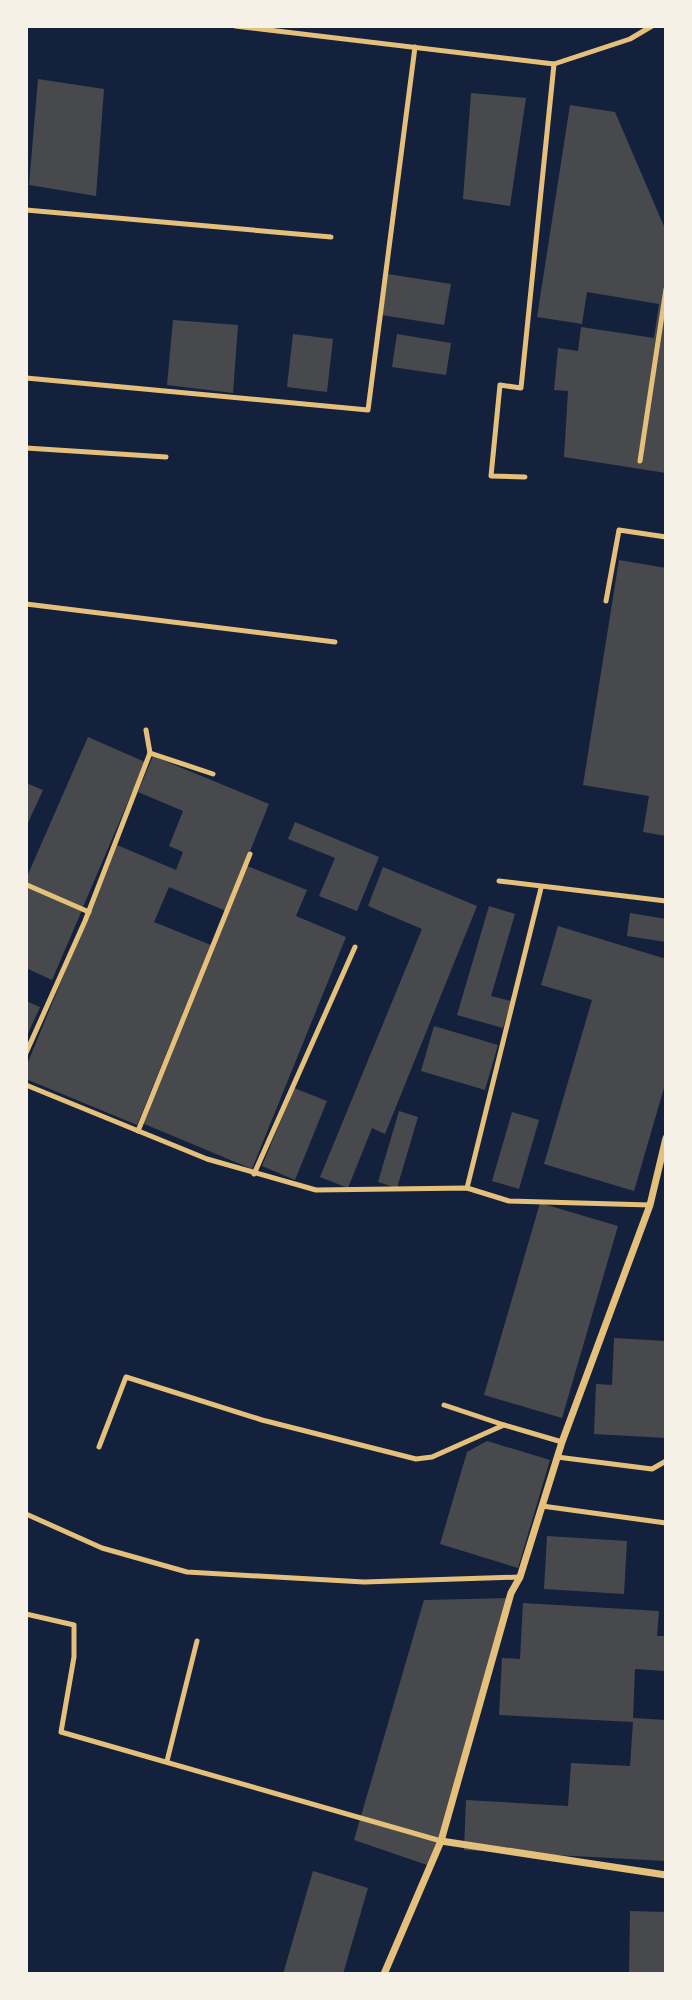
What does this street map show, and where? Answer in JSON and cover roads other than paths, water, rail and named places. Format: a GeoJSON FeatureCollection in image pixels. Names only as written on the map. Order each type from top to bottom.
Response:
{"type":"FeatureCollection","features":[{"type":"Feature","properties":{"kind":"street"},"geometry":{"type":"LineString","coordinates":[[384,1974],[441,1841],[511,1593],[520,1577],[562,1442],[650,1205],[666,1138]]}},
{"type":"Feature","properties":{"kind":"street"},"geometry":{"type":"LineString","coordinates":[[441,1841],[666,1875]]}},
{"type":"Feature","properties":{"kind":"lane"},"geometry":{"type":"LineString","coordinates":[[235,26],[554,64],[630,39],[652,26]]}},
{"type":"Feature","properties":{"kind":"lane"},"geometry":{"type":"LineString","coordinates":[[26,378],[368,410],[415,47]]}},
{"type":"Feature","properties":{"kind":"lane"},"geometry":{"type":"LineString","coordinates":[[525,477],[491,476],[500,385],[521,388],[554,64]]}},
{"type":"Feature","properties":{"kind":"lane"},"geometry":{"type":"LineString","coordinates":[[26,210],[331,237]]}},
{"type":"Feature","properties":{"kind":"lane"},"geometry":{"type":"LineString","coordinates":[[640,461],[666,289]]}},
{"type":"Feature","properties":{"kind":"lane"},"geometry":{"type":"LineString","coordinates":[[26,448],[166,457]]}},
{"type":"Feature","properties":{"kind":"lane"},"geometry":{"type":"LineString","coordinates":[[606,601],[619,530],[666,537]]}},
{"type":"Feature","properties":{"kind":"lane"},"geometry":{"type":"LineString","coordinates":[[26,604],[335,642]]}},
{"type":"Feature","properties":{"kind":"lane"},"geometry":{"type":"LineString","coordinates":[[26,1053],[89,912],[150,753],[146,730]]}},
{"type":"Feature","properties":{"kind":"lane"},"geometry":{"type":"LineString","coordinates":[[150,753],[213,774]]}},
{"type":"Feature","properties":{"kind":"lane"},"geometry":{"type":"LineString","coordinates":[[138,1131],[250,854]]}},
{"type":"Feature","properties":{"kind":"lane"},"geometry":{"type":"LineString","coordinates":[[499,881],[666,901]]}},
{"type":"Feature","properties":{"kind":"lane"},"geometry":{"type":"LineString","coordinates":[[27,885],[89,912]]}},
{"type":"Feature","properties":{"kind":"lane"},"geometry":{"type":"LineString","coordinates":[[467,1188],[541,888]]}},
{"type":"Feature","properties":{"kind":"lane"},"geometry":{"type":"LineString","coordinates":[[254,1174],[355,947]]}},
{"type":"Feature","properties":{"kind":"lane"},"geometry":{"type":"LineString","coordinates":[[26,1085],[138,1131],[254,1174],[316,1190],[467,1188],[509,1201],[650,1205]]}},
{"type":"Feature","properties":{"kind":"lane"},"geometry":{"type":"LineString","coordinates":[[99,1447],[126,1377],[262,1420],[416,1459],[432,1457],[504,1425]]}},
{"type":"Feature","properties":{"kind":"lane"},"geometry":{"type":"LineString","coordinates":[[444,1405],[562,1442]]}},
{"type":"Feature","properties":{"kind":"lane"},"geometry":{"type":"LineString","coordinates":[[557,1457],[652,1469],[666,1461]]}},
{"type":"Feature","properties":{"kind":"lane"},"geometry":{"type":"LineString","coordinates":[[542,1506],[666,1523]]}},
{"type":"Feature","properties":{"kind":"lane"},"geometry":{"type":"LineString","coordinates":[[26,1514],[102,1548],[187,1572],[363,1582],[520,1577]]}},
{"type":"Feature","properties":{"kind":"lane"},"geometry":{"type":"LineString","coordinates":[[26,1614],[74,1625],[74,1657],[61,1732],[441,1841]]}},
{"type":"Feature","properties":{"kind":"lane"},"geometry":{"type":"LineString","coordinates":[[167,1762],[197,1640]]}}]}
